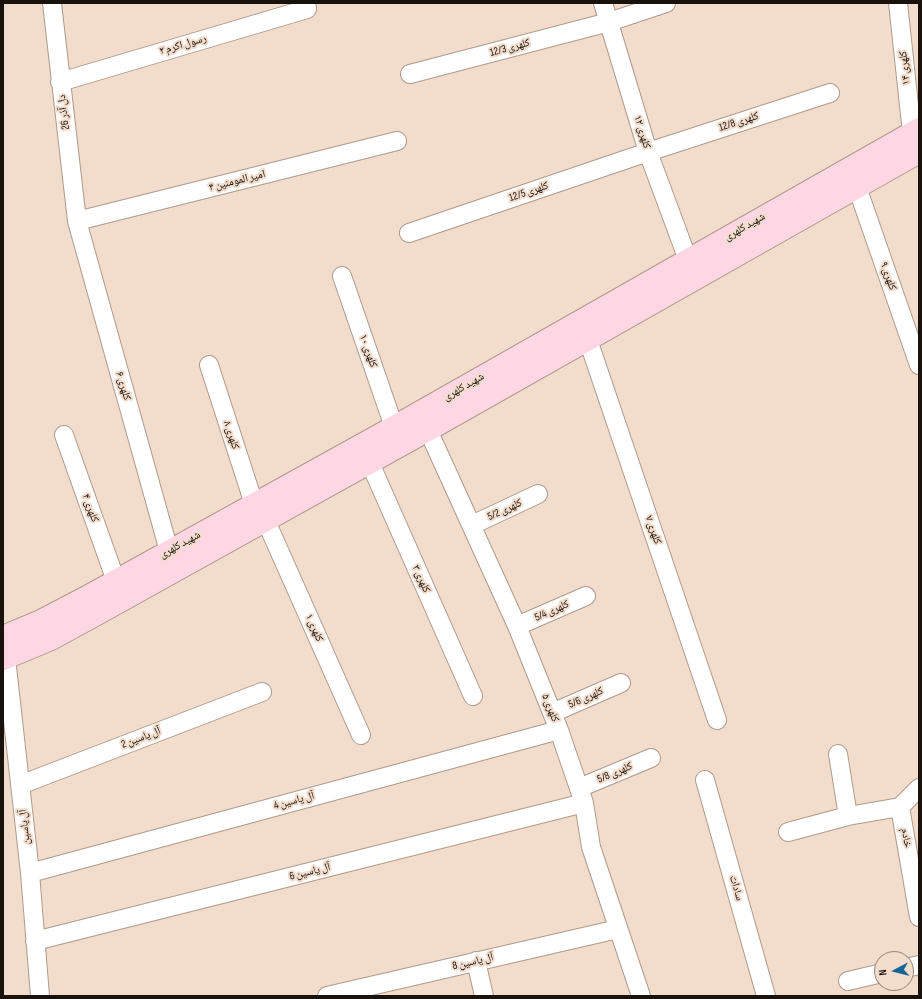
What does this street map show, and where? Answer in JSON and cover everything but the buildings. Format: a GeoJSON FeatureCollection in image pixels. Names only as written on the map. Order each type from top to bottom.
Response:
{"type":"FeatureCollection","features":[{"type":"Feature","properties":{"kind":"main road","name":"شهید کلهری"},"geometry":{"type":"LineString","coordinates":[[4,651],[43,620],[169,551],[370,463],[857,187],[917,138]]}},
{"type":"Feature","properties":{"kind":"main road","name":"شهید کلهری"},"geometry":{"type":"LineString","coordinates":[[4,651],[51,639],[260,512],[394,427],[688,260],[917,138]]}},
{"type":"Feature","properties":{"kind":"street","name":"دل آذر 26"},"geometry":{"type":"LineString","coordinates":[[52,3],[77,221]]}},
{"type":"Feature","properties":{"kind":"street","name":"کلهری ۱۲"},"geometry":{"type":"LineString","coordinates":[[603,3],[648,152],[688,260]]}},
{"type":"Feature","properties":{"kind":"street","name":"کلهری 12/3"},"geometry":{"type":"LineString","coordinates":[[410,74],[609,22],[666,3]]}},
{"type":"Feature","properties":{"kind":"street","name":"کلهری ۱۴"},"geometry":{"type":"LineString","coordinates":[[898,3],[917,138]]}},
{"type":"Feature","properties":{"kind":"street","name":"رسول اکرم ۲"},"geometry":{"type":"LineString","coordinates":[[60,82],[307,6]]}},
{"type":"Feature","properties":{"kind":"street","name":"کلهری 12/8"},"geometry":{"type":"LineString","coordinates":[[648,152],[830,93]]}},
{"type":"Feature","properties":{"kind":"street","name":"امیر المومنین ۴"},"geometry":{"type":"LineString","coordinates":[[77,221],[397,141]]}},
{"type":"Feature","properties":{"kind":"street","name":"کلهری 12/5"},"geometry":{"type":"LineString","coordinates":[[409,233],[648,152]]}},
{"type":"Feature","properties":{"kind":"street","name":"کلهری ۹"},"geometry":{"type":"LineString","coordinates":[[857,187],[919,365]]}},
{"type":"Feature","properties":{"kind":"street","name":"کلهری ۶"},"geometry":{"type":"LineString","coordinates":[[77,221],[169,551]]}},
{"type":"Feature","properties":{"kind":"street","name":"کلهری ۱۰"},"geometry":{"type":"LineString","coordinates":[[342,276],[394,427]]}},
{"type":"Feature","properties":{"kind":"street","name":"کلهری ۷"},"geometry":{"type":"LineString","coordinates":[[588,340],[717,720]]}},
{"type":"Feature","properties":{"kind":"street","name":"کلهری ۸"},"geometry":{"type":"LineString","coordinates":[[208,366],[260,512]]}},
{"type":"Feature","properties":{"kind":"street","name":"کلهری ۵"},"geometry":{"type":"LineString","coordinates":[[428,430],[517,626],[559,730],[581,795],[592,847],[640,996]]}},
{"type":"Feature","properties":{"kind":"street","name":"کلهری ۴"},"geometry":{"type":"LineString","coordinates":[[64,435],[116,581]]}},
{"type":"Feature","properties":{"kind":"street","name":"کلهری ۳"},"geometry":{"type":"LineString","coordinates":[[370,463],[473,696]]}},
{"type":"Feature","properties":{"kind":"street","name":"کلهری 5/2"},"geometry":{"type":"LineString","coordinates":[[472,525],[538,494]]}},
{"type":"Feature","properties":{"kind":"street","name":"کلهری ۱"},"geometry":{"type":"LineString","coordinates":[[260,512],[361,735]]}},
{"type":"Feature","properties":{"kind":"street","name":"کلهری 5/4"},"geometry":{"type":"LineString","coordinates":[[517,626],[586,596]]}},
{"type":"Feature","properties":{"kind":"street","name":"آل یاسین"},"geometry":{"type":"LineString","coordinates":[[4,651],[30,873],[40,996]]}},
{"type":"Feature","properties":{"kind":"street","name":"کلهری 5/6"},"geometry":{"type":"LineString","coordinates":[[552,713],[621,683]]}},
{"type":"Feature","properties":{"kind":"street","name":"آل یاسین 2"},"geometry":{"type":"LineString","coordinates":[[20,785],[262,692]]}},
{"type":"Feature","properties":{"kind":"street","name":"آل یاسین 4"},"geometry":{"type":"LineString","coordinates":[[30,873],[559,730]]}},
{"type":"Feature","properties":{"kind":"street"},"geometry":{"type":"LineString","coordinates":[[838,754],[848,816]]}},
{"type":"Feature","properties":{"kind":"street","name":"کلهری 5/8"},"geometry":{"type":"LineString","coordinates":[[581,795],[651,758]]}},
{"type":"Feature","properties":{"kind":"street","name":"سادات"},"geometry":{"type":"LineString","coordinates":[[705,780],[766,996]]}},
{"type":"Feature","properties":{"kind":"street"},"geometry":{"type":"LineString","coordinates":[[788,832],[848,816],[900,807],[919,788]]}},
{"type":"Feature","properties":{"kind":"street","name":"آل یاسین 6"},"geometry":{"type":"LineString","coordinates":[[35,941],[581,795]]}},
{"type":"Feature","properties":{"kind":"street","name":"خادم"},"geometry":{"type":"LineString","coordinates":[[900,807],[919,917]]}},
{"type":"Feature","properties":{"kind":"street","name":"آل یاسین 8"},"geometry":{"type":"LineString","coordinates":[[332,995],[618,929]]}},
{"type":"Feature","properties":{"kind":"street"},"geometry":{"type":"LineString","coordinates":[[476,961],[484,996]]}},
{"type":"Feature","properties":{"kind":"street"},"geometry":{"type":"LineString","coordinates":[[848,981],[874,975]]}}]}
